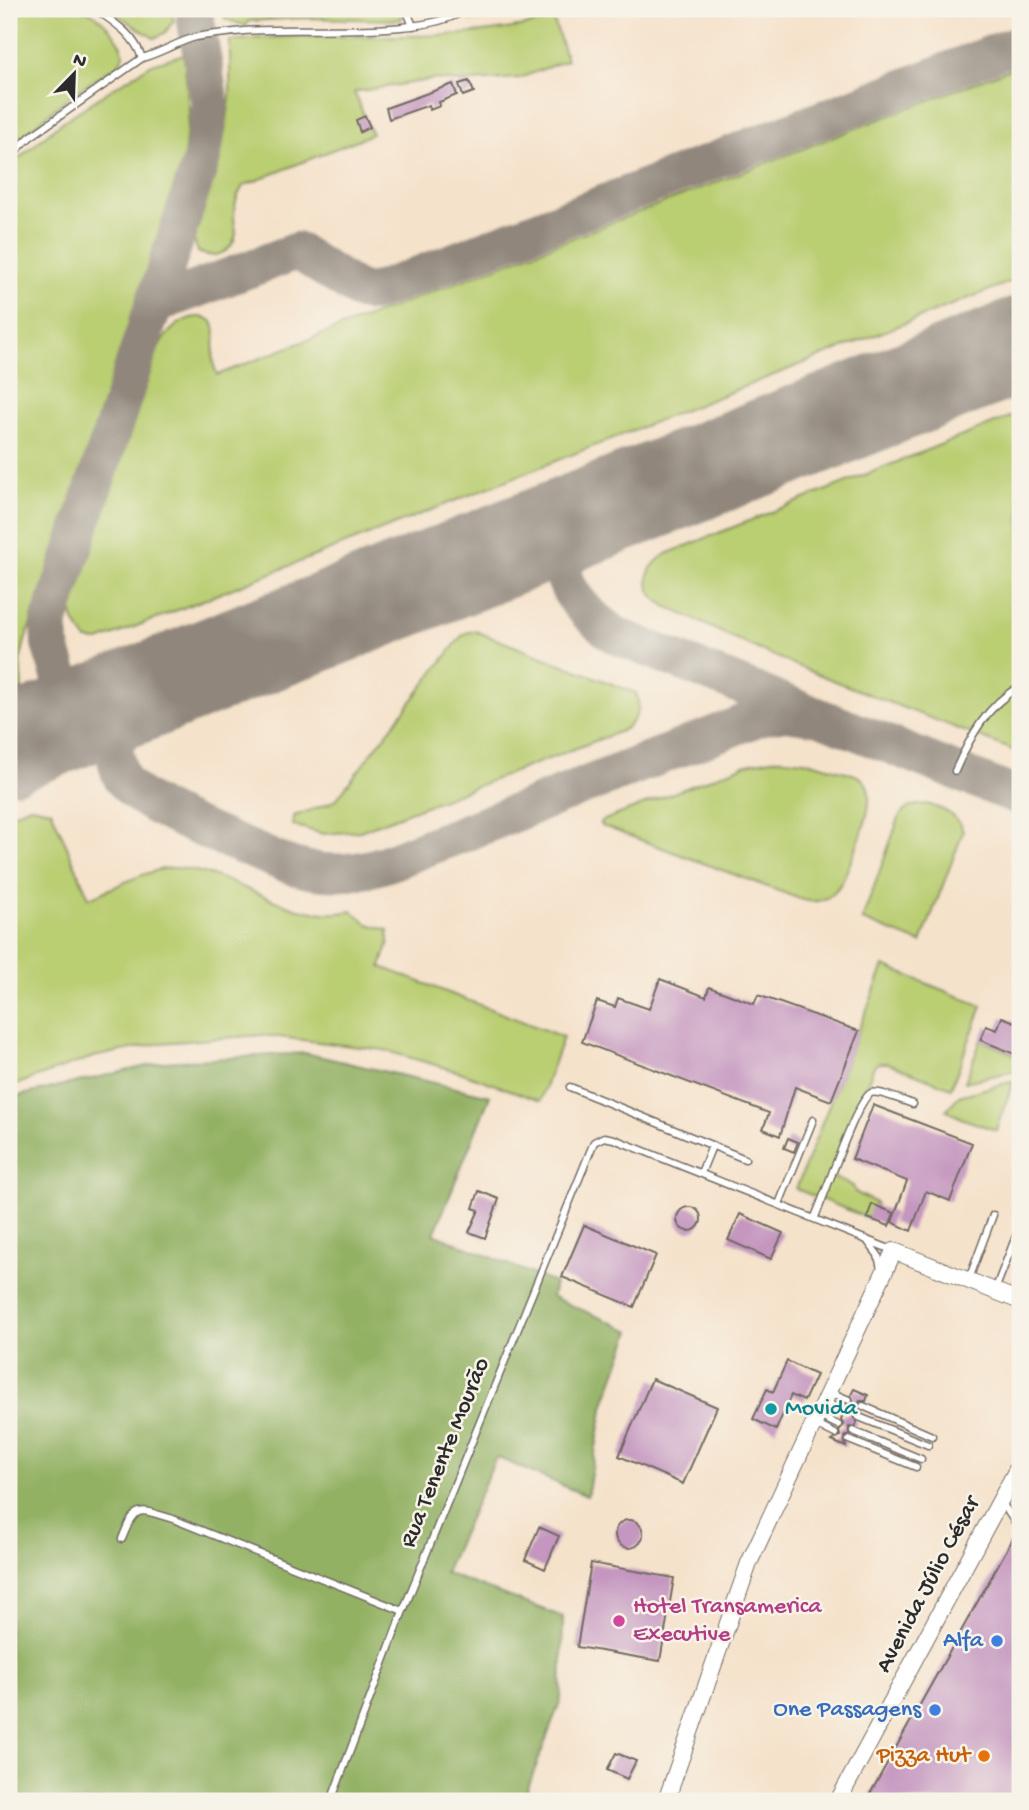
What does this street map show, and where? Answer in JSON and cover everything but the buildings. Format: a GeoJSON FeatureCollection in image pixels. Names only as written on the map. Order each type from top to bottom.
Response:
{"type":"FeatureCollection","features":[{"type":"Feature","properties":{"kind":"street"},"geometry":{"type":"LineString","coordinates":[[666,1801],[749,1563],[894,1251],[1020,1301]]}},
{"type":"Feature","properties":{"kind":"street","name":"Avenida Júlio César"},"geometry":{"type":"LineString","coordinates":[[838,1801],[1020,1464]]}},
{"type":"Feature","properties":{"kind":"lane"},"geometry":{"type":"LineString","coordinates":[[95,9],[137,43],[142,58]]}},
{"type":"Feature","properties":{"kind":"lane"},"geometry":{"type":"LineString","coordinates":[[406,9],[413,26]]}},
{"type":"Feature","properties":{"kind":"lane"},"geometry":{"type":"LineString","coordinates":[[9,157],[30,137],[142,58],[163,52],[181,42],[246,31],[413,26],[443,20],[466,9]]}},
{"type":"Feature","properties":{"kind":"lane"},"geometry":{"type":"LineString","coordinates":[[956,771],[986,714],[1020,686]]}},
{"type":"Feature","properties":{"kind":"lane"},"geometry":{"type":"LineString","coordinates":[[570,1087],[745,1158]]}},
{"type":"Feature","properties":{"kind":"lane"},"geometry":{"type":"LineString","coordinates":[[814,1219],[858,1108],[869,1094],[876,1092],[913,1104]]}},
{"type":"Feature","properties":{"kind":"lane"},"geometry":{"type":"LineString","coordinates":[[779,1204],[813,1120]]}},
{"type":"Feature","properties":{"kind":"lane","name":"Rua Tenente Mourão"},"geometry":{"type":"LineString","coordinates":[[331,1801],[402,1611],[589,1152],[599,1138],[614,1139],[701,1173]]}},
{"type":"Feature","properties":{"kind":"lane"},"geometry":{"type":"LineString","coordinates":[[712,1146],[701,1173],[894,1251]]}},
{"type":"Feature","properties":{"kind":"lane"},"geometry":{"type":"LineString","coordinates":[[968,1280],[993,1215]]}},
{"type":"Feature","properties":{"kind":"lane"},"geometry":{"type":"LineString","coordinates":[[995,1291],[1020,1226]]}},
{"type":"Feature","properties":{"kind":"lane"},"geometry":{"type":"LineString","coordinates":[[864,1238],[878,1255],[882,1278]]}},
{"type":"Feature","properties":{"kind":"lane"},"geometry":{"type":"LineString","coordinates":[[822,1409],[849,1400]]}},
{"type":"Feature","properties":{"kind":"lane"},"geometry":{"type":"LineString","coordinates":[[863,1406],[932,1436]]}},
{"type":"Feature","properties":{"kind":"lane"},"geometry":{"type":"LineString","coordinates":[[822,1409],[844,1411]]}},
{"type":"Feature","properties":{"kind":"lane"},"geometry":{"type":"LineString","coordinates":[[822,1409],[838,1425]]}},
{"type":"Feature","properties":{"kind":"lane"},"geometry":{"type":"LineString","coordinates":[[822,1409],[835,1434]]}},
{"type":"Feature","properties":{"kind":"lane"},"geometry":{"type":"LineString","coordinates":[[859,1417],[928,1445]]}},
{"type":"Feature","properties":{"kind":"lane"},"geometry":{"type":"LineString","coordinates":[[853,1431],[920,1459]]}},
{"type":"Feature","properties":{"kind":"lane"},"geometry":{"type":"LineString","coordinates":[[849,1440],[916,1467]]}},
{"type":"Feature","properties":{"kind":"lane"},"geometry":{"type":"LineString","coordinates":[[1000,1501],[1018,1528]]}},
{"type":"Feature","properties":{"kind":"lane"},"geometry":{"type":"LineString","coordinates":[[122,1539],[130,1519],[135,1513],[144,1511],[173,1519],[402,1611]]}},
{"type":"Feature","properties":{"kind":"green space"},"geometry":{"type":"Polygon","coordinates":[[[65,7],[88,11],[108,27],[124,55],[119,64],[70,96],[9,147],[9,9],[65,7]]]}},
{"type":"Feature","properties":{"kind":"green space"},"geometry":{"type":"Polygon","coordinates":[[[108,9],[170,9],[174,20],[165,33],[154,38],[108,9]]]}},
{"type":"Feature","properties":{"kind":"green space"},"geometry":{"type":"Polygon","coordinates":[[[222,9],[400,9],[402,19],[305,18],[249,21],[246,26],[225,19],[222,9]]]}},
{"type":"Feature","properties":{"kind":"green space"},"geometry":{"type":"Polygon","coordinates":[[[488,9],[541,9],[470,20],[488,9]]]}},
{"type":"Feature","properties":{"kind":"green space"},"geometry":{"type":"Polygon","coordinates":[[[544,9],[550,9],[567,60],[520,78],[458,82],[436,79],[354,92],[372,134],[243,186],[235,205],[236,234],[231,246],[216,255],[198,252],[192,234],[222,145],[227,119],[230,97],[230,41],[309,36],[429,36],[469,33],[547,21],[544,9]]]}},
{"type":"Feature","properties":{"kind":"green space"},"geometry":{"type":"Polygon","coordinates":[[[184,54],[189,111],[183,166],[25,641],[20,661],[22,689],[9,694],[9,167],[58,125],[115,87],[152,64],[184,54]]]}},
{"type":"Feature","properties":{"kind":"green space"},"geometry":{"type":"Polygon","coordinates":[[[1020,65],[1020,278],[99,641],[87,640],[76,625],[72,610],[73,598],[152,358],[165,337],[178,324],[193,317],[201,317],[209,319],[213,324],[213,362],[217,375],[1020,65]]]}},
{"type":"Feature","properties":{"kind":"green space"},"geometry":{"type":"Polygon","coordinates":[[[1020,413],[1020,753],[777,657],[673,610],[656,599],[649,588],[650,571],[666,554],[1020,413]]]}},
{"type":"Feature","properties":{"kind":"green space"},"geometry":{"type":"Polygon","coordinates":[[[475,631],[636,693],[638,710],[634,719],[621,731],[360,831],[323,834],[293,825],[294,816],[330,803],[338,797],[460,638],[475,631]]]}},
{"type":"Feature","properties":{"kind":"green space"},"geometry":{"type":"Polygon","coordinates":[[[771,759],[804,761],[851,774],[862,779],[869,791],[863,830],[843,880],[831,895],[821,900],[803,900],[600,825],[600,822],[607,819],[747,764],[771,759]]]}},
{"type":"Feature","properties":{"kind":"green space"},"geometry":{"type":"Polygon","coordinates":[[[927,804],[954,817],[963,832],[921,943],[862,920],[900,815],[909,807],[927,804]]]}},
{"type":"Feature","properties":{"kind":"green space"},"geometry":{"type":"Polygon","coordinates":[[[30,806],[51,810],[89,898],[154,871],[175,868],[220,878],[306,911],[352,911],[368,924],[388,930],[389,942],[381,967],[563,1037],[540,1101],[463,1073],[384,1050],[262,1035],[161,1043],[93,1057],[9,1087],[9,815],[30,806]]]}},
{"type":"Feature","properties":{"kind":"green space"},"geometry":{"type":"Polygon","coordinates":[[[884,966],[982,1006],[951,1088],[888,1063],[874,1066],[832,1177],[853,1186],[855,1192],[876,1203],[870,1219],[796,1189],[884,966]]]}},
{"type":"Feature","properties":{"kind":"green space"},"geometry":{"type":"Polygon","coordinates":[[[1020,1038],[1015,1071],[965,1082],[981,1040],[1014,1054],[1020,1038]]]}},
{"type":"Feature","properties":{"kind":"green space"},"geometry":{"type":"Polygon","coordinates":[[[305,1053],[490,1096],[434,1234],[555,1283],[552,1297],[631,1331],[604,1404],[587,1496],[496,1457],[445,1573],[563,1617],[561,1699],[523,1801],[23,1801],[9,1798],[9,1098],[164,1062],[305,1053]]]}},
{"type":"Feature","properties":{"kind":"green space"},"geometry":{"type":"Polygon","coordinates":[[[1013,1082],[996,1130],[946,1110],[959,1096],[1013,1082]]]}},
{"type":"Feature","properties":{"kind":"taxiway"},"geometry":{"type":"LineString","coordinates":[[74,720],[50,644],[49,623],[203,155],[210,104],[194,9]]}},
{"type":"Feature","properties":{"kind":"taxiway"},"geometry":{"type":"LineString","coordinates":[[147,323],[153,310],[162,302],[297,251],[360,291],[372,293],[1020,43]]}},
{"type":"Feature","properties":{"kind":"taxiway"},"geometry":{"type":"LineString","coordinates":[[569,524],[561,559],[569,589],[589,614],[617,636],[1020,797]]}},
{"type":"Feature","properties":{"kind":"taxiway"},"geometry":{"type":"LineString","coordinates":[[156,688],[127,715],[117,732],[115,752],[122,778],[133,790],[171,814],[281,862],[320,872],[359,871],[385,864],[762,716],[785,712],[820,717]]}},
{"type":"Feature","properties":{"kind":"runway"},"geometry":{"type":"LineString","coordinates":[[9,746],[1020,345]]}},
{"type":"Feature","properties":{"kind":"place","name":"Movida"},"geometry":{"type":"Point","coordinates":[771,1409]}},
{"type":"Feature","properties":{"kind":"place","name":"Hotel Transamerica Executive"},"geometry":{"type":"Point","coordinates":[619,1621]}},
{"type":"Feature","properties":{"kind":"place","name":"Alfa"},"geometry":{"type":"Point","coordinates":[997,1641]}},
{"type":"Feature","properties":{"kind":"place","name":"One Passagens"},"geometry":{"type":"Point","coordinates":[935,1710]}},
{"type":"Feature","properties":{"kind":"place","name":"Pizza Hut"},"geometry":{"type":"Point","coordinates":[984,1756]}}]}
